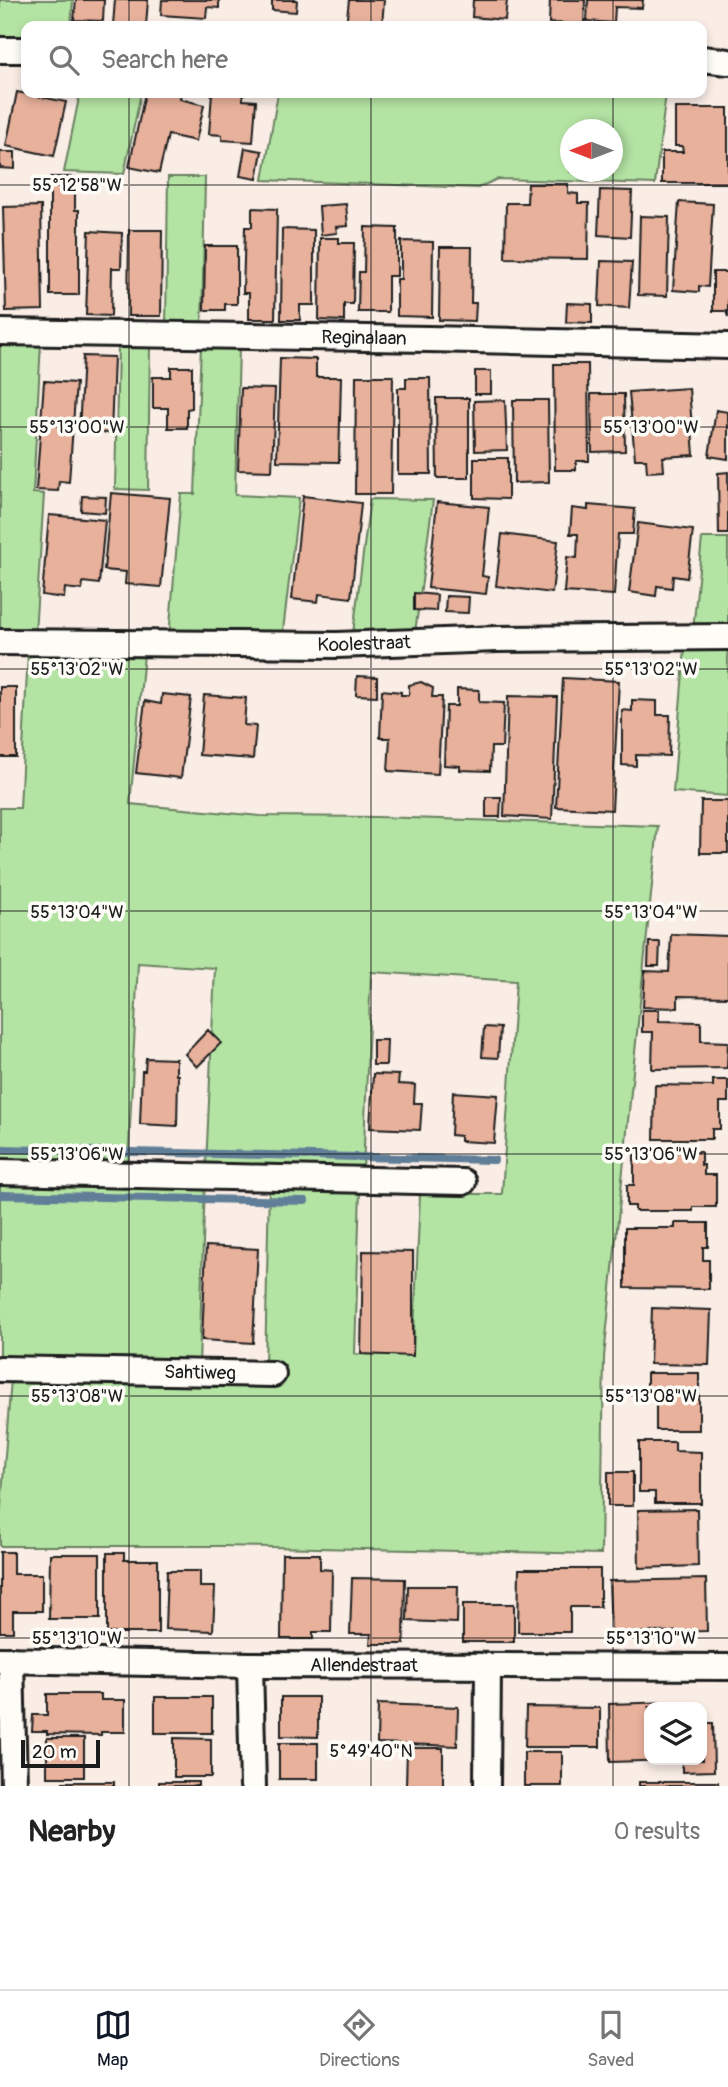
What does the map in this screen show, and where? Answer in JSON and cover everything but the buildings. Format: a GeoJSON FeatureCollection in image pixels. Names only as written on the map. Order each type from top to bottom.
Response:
{"type":"FeatureCollection","features":[{"type":"Feature","properties":{"kind":"street"},"geometry":{"type":"LineString","coordinates":[[0,50],[21,50]]}},
{"type":"Feature","properties":{"kind":"street"},"geometry":{"type":"LineString","coordinates":[[707,60],[728,62]]}},
{"type":"Feature","properties":{"kind":"street","name":"Reginalaan"},"geometry":{"type":"LineString","coordinates":[[0,332],[728,346]]}},
{"type":"Feature","properties":{"kind":"street","name":"Koolestraat"},"geometry":{"type":"LineString","coordinates":[[0,642],[337,645],[497,639],[728,638]]}},
{"type":"Feature","properties":{"kind":"street"},"geometry":{"type":"LineString","coordinates":[[0,1172],[463,1182]]}},
{"type":"Feature","properties":{"kind":"street","name":"Sahtiweg"},"geometry":{"type":"LineString","coordinates":[[0,1370],[273,1374]]}},
{"type":"Feature","properties":{"kind":"street"},"geometry":{"type":"LineString","coordinates":[[6,1660],[15,1786]]}},
{"type":"Feature","properties":{"kind":"street","name":"Allendestraat"},"geometry":{"type":"LineString","coordinates":[[6,1660],[250,1665],[728,1667]]}},
{"type":"Feature","properties":{"kind":"street"},"geometry":{"type":"LineString","coordinates":[[250,1665],[253,1786]]}},
{"type":"Feature","properties":{"kind":"street"},"geometry":{"type":"LineString","coordinates":[[486,1786],[488,1667]]}},
{"type":"Feature","properties":{"kind":"green space"},"geometry":{"type":"Polygon","coordinates":[[[0,0],[73,0],[71,21],[21,21],[21,39],[0,39],[0,0]]]}},
{"type":"Feature","properties":{"kind":"green space"},"geometry":{"type":"Polygon","coordinates":[[[79,98],[140,98],[124,174],[64,172],[79,98]]]}},
{"type":"Feature","properties":{"kind":"green space"},"geometry":{"type":"Polygon","coordinates":[[[277,98],[665,98],[655,184],[592,182],[623,182],[623,119],[560,119],[560,181],[497,179],[478,188],[263,180],[277,98]]]}},
{"type":"Feature","properties":{"kind":"green space"},"geometry":{"type":"Polygon","coordinates":[[[168,177],[205,177],[202,328],[166,327],[168,177]]]}},
{"type":"Feature","properties":{"kind":"green space"},"geometry":{"type":"Polygon","coordinates":[[[0,341],[41,342],[33,493],[44,494],[35,633],[0,632],[0,341]]]}},
{"type":"Feature","properties":{"kind":"green space"},"geometry":{"type":"Polygon","coordinates":[[[118,345],[150,346],[148,490],[115,489],[118,345]]]}},
{"type":"Feature","properties":{"kind":"green space"},"geometry":{"type":"Polygon","coordinates":[[[201,346],[239,347],[235,495],[299,498],[282,639],[169,637],[181,494],[195,494],[201,346]]]}},
{"type":"Feature","properties":{"kind":"green space"},"geometry":{"type":"Polygon","coordinates":[[[370,499],[433,500],[415,633],[353,633],[370,499]]]}},
{"type":"Feature","properties":{"kind":"green space"},"geometry":{"type":"Polygon","coordinates":[[[702,538],[728,538],[728,630],[693,631],[702,538]]]}},
{"type":"Feature","properties":{"kind":"green space"},"geometry":{"type":"Polygon","coordinates":[[[728,647],[728,796],[673,792],[685,648],[728,647]]]}},
{"type":"Feature","properties":{"kind":"green space"},"geometry":{"type":"Polygon","coordinates":[[[28,653],[144,654],[130,804],[260,816],[658,826],[604,1357],[601,1554],[222,1546],[0,1546],[11,1379],[265,1367],[269,1186],[360,1190],[355,1354],[413,1355],[420,1194],[502,1194],[516,981],[371,972],[363,1171],[206,1167],[215,968],[138,963],[128,1166],[0,1165],[0,808],[20,808],[28,653]]]}},
{"type":"Feature","properties":{"kind":"green space"},"geometry":{"type":"Polygon","coordinates":[[[0,1178],[205,1181],[199,1366],[0,1362],[0,1178]]]}},
{"type":"Feature","properties":{"kind":"waterway"},"geometry":{"type":"LineString","coordinates":[[0,1149],[494,1160]]}},
{"type":"Feature","properties":{"kind":"waterway"},"geometry":{"type":"LineString","coordinates":[[0,1195],[305,1201]]}}]}
